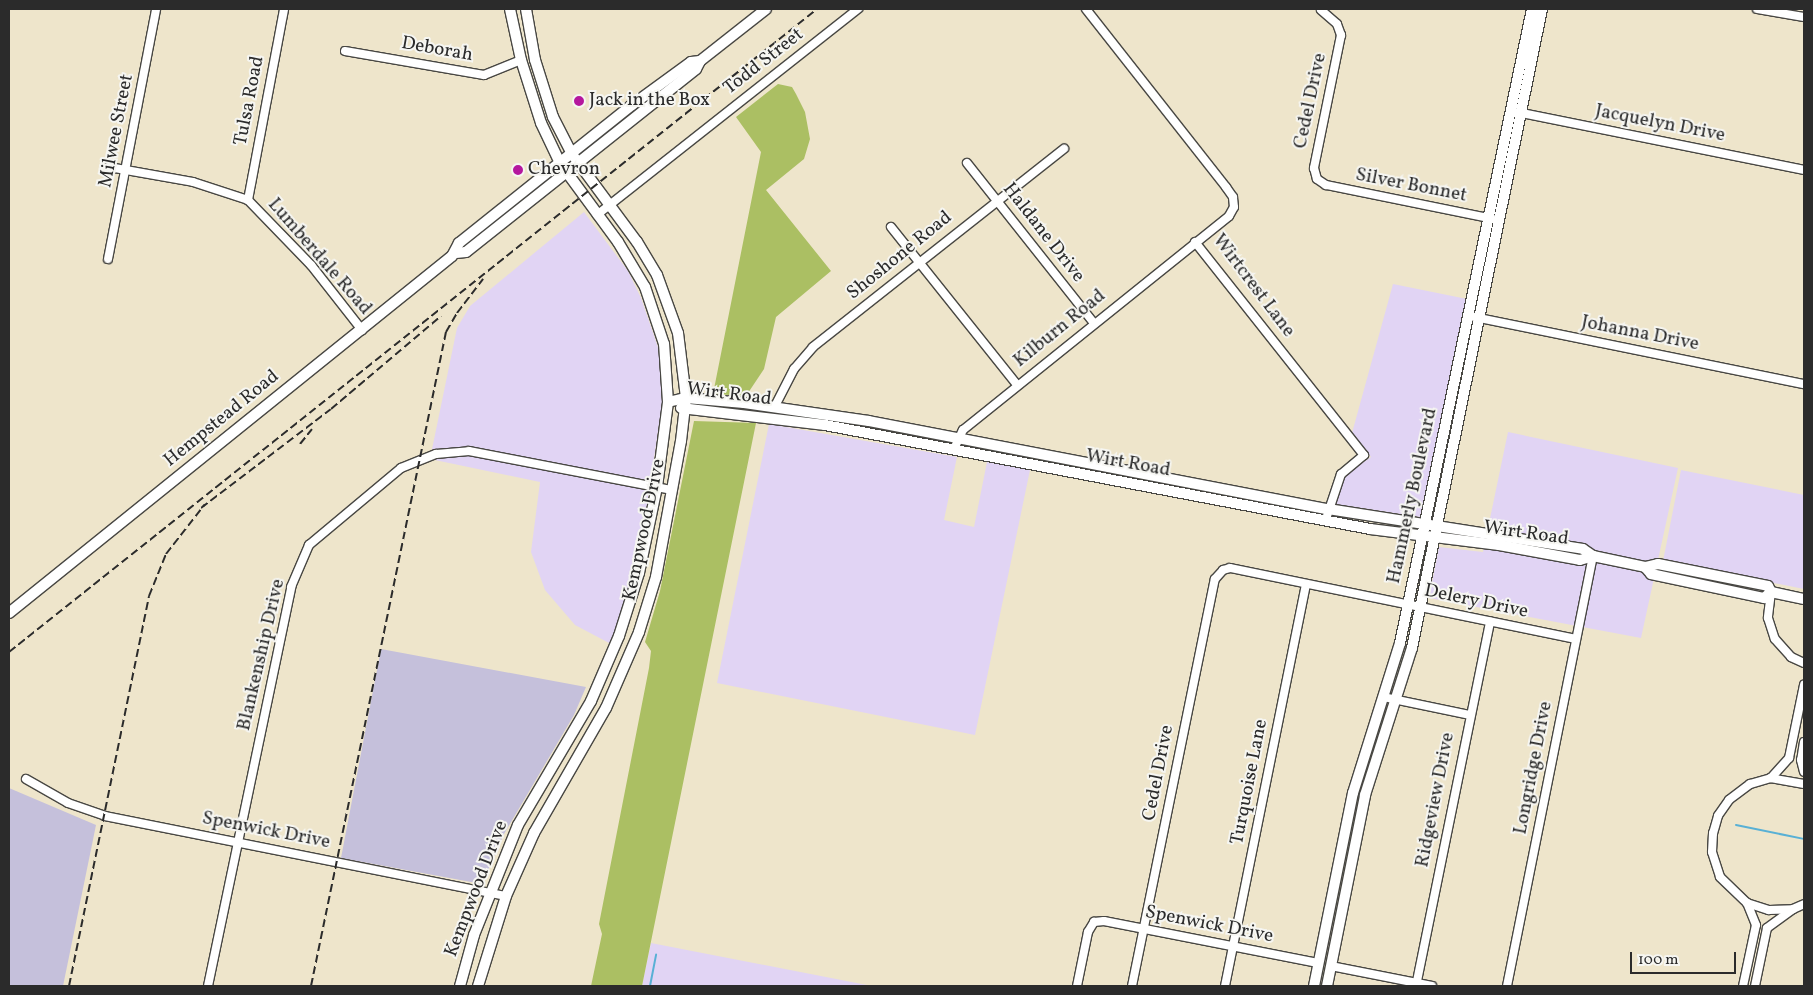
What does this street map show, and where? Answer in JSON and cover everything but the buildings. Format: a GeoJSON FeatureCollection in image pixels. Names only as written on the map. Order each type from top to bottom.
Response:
{"type":"FeatureCollection","features":[{"type":"Feature","properties":{"kind":"main road","name":"Kempwood Drive"},"geometry":{"type":"LineString","coordinates":[[460,986],[490,893],[518,825],[591,701],[610,661],[639,573],[657,487],[668,402],[664,344],[649,298],[618,242],[560,163],[541,123],[521,60],[510,9]]}},
{"type":"Feature","properties":{"kind":"main road","name":"Kempwood Drive"},"geometry":{"type":"LineString","coordinates":[[478,986],[506,896],[534,833],[587,742],[626,665],[656,577],[686,398],[678,333],[664,292],[637,242],[572,154],[554,117],[535,60],[526,9]]}},
{"type":"Feature","properties":{"kind":"main road","name":"Hempstead Road"},"geometry":{"type":"LineString","coordinates":[[456,253],[459,243],[560,163],[685,66],[700,61],[766,9]]}},
{"type":"Feature","properties":{"kind":"main road","name":"Hammerly Boulevard"},"geometry":{"type":"LineString","coordinates":[[1454,416],[1469,316],[1532,9]]}},
{"type":"Feature","properties":{"kind":"main road","name":"Hammerly Boulevard"},"geometry":{"type":"LineString","coordinates":[[1327,986],[1361,815],[1396,700],[1420,607],[1430,526],[1454,416],[1479,319],[1542,9]]}},
{"type":"Feature","properties":{"kind":"main road","name":"Hempstead Road"},"geometry":{"type":"LineString","coordinates":[[9,613],[456,253],[466,252],[696,69],[700,61]]}},
{"type":"Feature","properties":{"kind":"main road"},"geometry":{"type":"LineString","coordinates":[[649,298],[664,292]]}},
{"type":"Feature","properties":{"kind":"main road","name":"Wirt Road"},"geometry":{"type":"LineString","coordinates":[[668,402],[686,398],[775,406],[957,437],[1327,514],[1428,539],[1500,545],[1580,560],[1593,556]]}},
{"type":"Feature","properties":{"kind":"main road","name":"Wirt Road"},"geometry":{"type":"LineString","coordinates":[[668,402],[685,410],[800,421],[1327,514],[1430,526],[1582,549],[1593,556],[1646,567],[1651,574],[1764,598],[1771,592],[1804,599]]}},
{"type":"Feature","properties":{"kind":"main road","name":"Hammerly Boulevard"},"geometry":{"type":"LineString","coordinates":[[1314,986],[1349,812],[1367,742],[1384,697],[1408,604],[1428,539]]}},
{"type":"Feature","properties":{"kind":"main road"},"geometry":{"type":"LineString","coordinates":[[1349,812],[1361,815]]}},
{"type":"Feature","properties":{"kind":"main road"},"geometry":{"type":"LineString","coordinates":[[1327,923],[1326,960],[1331,966]]}},
{"type":"Feature","properties":{"kind":"main road"},"geometry":{"type":"LineString","coordinates":[[1318,963],[1323,970],[1321,986]]}},
{"type":"Feature","properties":{"kind":"street","name":"Milwee Street"},"geometry":{"type":"LineString","coordinates":[[108,259],[156,9]]}},
{"type":"Feature","properties":{"kind":"street","name":"Tulsa Road"},"geometry":{"type":"LineString","coordinates":[[248,200],[284,9]]}},
{"type":"Feature","properties":{"kind":"street","name":"Todd Street"},"geometry":{"type":"LineString","coordinates":[[597,215],[858,9]]}},
{"type":"Feature","properties":{"kind":"street","name":"Wirtcrest Lane"},"geometry":{"type":"LineString","coordinates":[[1086,9],[1233,197],[1234,208],[1230,216],[1196,242],[1364,455],[1342,474],[1327,514]]}},
{"type":"Feature","properties":{"kind":"street"},"geometry":{"type":"LineString","coordinates":[[1757,9],[1804,18]]}},
{"type":"Feature","properties":{"kind":"street","name":"Cedel Drive"},"geometry":{"type":"LineString","coordinates":[[1317,179],[1314,168],[1341,35],[1340,29],[1321,10]]}},
{"type":"Feature","properties":{"kind":"street","name":"Deborah"},"geometry":{"type":"LineString","coordinates":[[345,50],[484,75],[521,60]]}},
{"type":"Feature","properties":{"kind":"street","name":"Jacquelyn Drive"},"geometry":{"type":"LineString","coordinates":[[1510,111],[1804,170]]}},
{"type":"Feature","properties":{"kind":"street","name":"Shoshone Road"},"geometry":{"type":"LineString","coordinates":[[775,406],[794,369],[812,347],[996,200],[1064,149]]}},
{"type":"Feature","properties":{"kind":"street","name":"Haldane Drive"},"geometry":{"type":"LineString","coordinates":[[967,163],[1094,323]]}},
{"type":"Feature","properties":{"kind":"street","name":"Lumberdale Road"},"geometry":{"type":"LineString","coordinates":[[109,167],[193,182],[248,200],[311,265],[362,330]]}},
{"type":"Feature","properties":{"kind":"street","name":"Silver Bonnet"},"geometry":{"type":"LineString","coordinates":[[1317,179],[1326,185],[1500,220]]}},
{"type":"Feature","properties":{"kind":"street"},"geometry":{"type":"LineString","coordinates":[[891,226],[1016,385]]}},
{"type":"Feature","properties":{"kind":"street","name":"Kilburn Road"},"geometry":{"type":"LineString","coordinates":[[957,437],[1016,385],[1196,242]]}},
{"type":"Feature","properties":{"kind":"street","name":"Johanna Drive"},"geometry":{"type":"LineString","coordinates":[[1469,316],[1804,384]]}},
{"type":"Feature","properties":{"kind":"street"},"geometry":{"type":"LineString","coordinates":[[954,448],[957,437]]}},
{"type":"Feature","properties":{"kind":"street","name":"Blankenship Drive"},"geometry":{"type":"LineString","coordinates":[[208,986],[292,587],[309,545],[401,468],[436,454],[469,452],[672,490]]}},
{"type":"Feature","properties":{"kind":"street","name":"Longridge Drive"},"geometry":{"type":"LineString","coordinates":[[1507,986],[1593,556]]}},
{"type":"Feature","properties":{"kind":"street","name":"Delery Drive"},"geometry":{"type":"LineString","coordinates":[[1223,570],[1230,568],[1576,639]]}},
{"type":"Feature","properties":{"kind":"street","name":"Cedel Drive"},"geometry":{"type":"LineString","coordinates":[[1132,986],[1215,579],[1223,570]]}},
{"type":"Feature","properties":{"kind":"street","name":"Turquoise Lane"},"geometry":{"type":"LineString","coordinates":[[1225,986],[1306,584]]}},
{"type":"Feature","properties":{"kind":"street"},"geometry":{"type":"LineString","coordinates":[[1771,592],[1768,618],[1775,639],[1791,657],[1804,663]]}},
{"type":"Feature","properties":{"kind":"street","name":"Ridgeview Drive"},"geometry":{"type":"LineString","coordinates":[[1417,985],[1490,621]]}},
{"type":"Feature","properties":{"kind":"street"},"geometry":{"type":"LineString","coordinates":[[1771,778],[1789,758],[1804,685]]}},
{"type":"Feature","properties":{"kind":"street"},"geometry":{"type":"LineString","coordinates":[[1384,697],[1470,715]]}},
{"type":"Feature","properties":{"kind":"street"},"geometry":{"type":"LineString","coordinates":[[1804,742],[1801,760],[1804,772]]}},
{"type":"Feature","properties":{"kind":"street"},"geometry":{"type":"LineString","coordinates":[[1789,758],[1801,760]]}},
{"type":"Feature","properties":{"kind":"street"},"geometry":{"type":"LineString","coordinates":[[1793,909],[1769,910],[1747,903],[1735,895],[1720,877],[1712,852],[1713,833],[1718,816],[1729,800],[1750,784],[1771,778],[1804,784]]}},
{"type":"Feature","properties":{"kind":"street","name":"Spenwick Drive"},"geometry":{"type":"LineString","coordinates":[[26,779],[68,803],[105,816],[506,896]]}},
{"type":"Feature","properties":{"kind":"street"},"geometry":{"type":"LineString","coordinates":[[1743,986],[1756,925],[1747,903]]}},
{"type":"Feature","properties":{"kind":"street"},"geometry":{"type":"LineString","coordinates":[[1755,986],[1767,928],[1793,909],[1804,904]]}},
{"type":"Feature","properties":{"kind":"street","name":"Spenwick Drive"},"geometry":{"type":"LineString","coordinates":[[1077,986],[1088,932],[1094,922],[1104,921],[1318,963]]}},
{"type":"Feature","properties":{"kind":"street"},"geometry":{"type":"LineString","coordinates":[[1756,925],[1767,928]]}},
{"type":"Feature","properties":{"kind":"street"},"geometry":{"type":"LineString","coordinates":[[1331,966],[1417,985],[1432,986]]}},
{"type":"Feature","properties":{"kind":"shaded area"},"geometry":{"type":"Polygon","coordinates":[[[584,212],[628,271],[641,298],[661,356],[662,405],[646,511],[633,574],[611,644],[575,625],[545,590],[531,552],[540,482],[430,459],[457,328],[470,306],[584,212]]]}},
{"type":"Feature","properties":{"kind":"shaded area"},"geometry":{"type":"Polygon","coordinates":[[[1393,284],[1467,299],[1420,517],[1335,504],[1339,487],[1348,473],[1371,457],[1352,433],[1393,284]]]}},
{"type":"Feature","properties":{"kind":"shaded area"},"geometry":{"type":"Polygon","coordinates":[[[769,424],[957,457],[944,520],[974,527],[987,462],[1030,470],[975,735],[717,683],[769,424]]]}},
{"type":"Feature","properties":{"kind":"shaded area"},"geometry":{"type":"Polygon","coordinates":[[[1508,432],[1678,468],[1641,638],[1429,598],[1439,547],[1483,552],[1508,432]]]}},
{"type":"Feature","properties":{"kind":"shaded area"},"geometry":{"type":"Polygon","coordinates":[[[1681,470],[1804,495],[1804,589],[1663,561],[1681,470]]]}},
{"type":"Feature","properties":{"kind":"shaded area"},"geometry":{"type":"Polygon","coordinates":[[[381,649],[586,687],[574,715],[504,834],[482,884],[341,858],[381,649]]]}},
{"type":"Feature","properties":{"kind":"shaded area"},"geometry":{"type":"Polygon","coordinates":[[[9,788],[96,825],[63,986],[9,986],[9,788]]]}},
{"type":"Feature","properties":{"kind":"shaded area"},"geometry":{"type":"Polygon","coordinates":[[[651,943],[872,986],[642,986],[651,943]]]}},
{"type":"Feature","properties":{"kind":"green space"},"geometry":{"type":"Polygon","coordinates":[[[778,84],[792,87],[805,112],[810,139],[804,159],[766,190],[831,271],[776,317],[764,369],[746,396],[713,394],[761,152],[736,117],[778,84]]]}},
{"type":"Feature","properties":{"kind":"green space"},"geometry":{"type":"Polygon","coordinates":[[[694,421],[756,423],[642,986],[591,986],[602,934],[599,924],[649,668],[651,651],[645,642],[660,591],[694,421]]]}},
{"type":"Feature","properties":{"kind":"waterway"},"geometry":{"type":"LineString","coordinates":[[1736,825],[1804,839]]}},
{"type":"Feature","properties":{"kind":"waterway"},"geometry":{"type":"LineString","coordinates":[[650,986],[656,955]]}},
{"type":"Feature","properties":{"kind":"railway"},"geometry":{"type":"LineString","coordinates":[[9,652],[817,9]]}},
{"type":"Feature","properties":{"kind":"railway"},"geometry":{"type":"LineString","coordinates":[[311,986],[446,332],[457,313],[483,279]]}},
{"type":"Feature","properties":{"kind":"railway"},"geometry":{"type":"LineString","coordinates":[[201,508],[331,409],[441,316]]}},
{"type":"Feature","properties":{"kind":"railway"},"geometry":{"type":"LineString","coordinates":[[300,444],[312,429]]}},
{"type":"Feature","properties":{"kind":"railway"},"geometry":{"type":"LineString","coordinates":[[69,986],[149,596],[166,554],[205,504]]}},
{"type":"Feature","properties":{"kind":"place","name":"Jack in the Box"},"geometry":{"type":"Point","coordinates":[579,101]}},
{"type":"Feature","properties":{"kind":"place","name":"Chevron"},"geometry":{"type":"Point","coordinates":[518,170]}}]}
